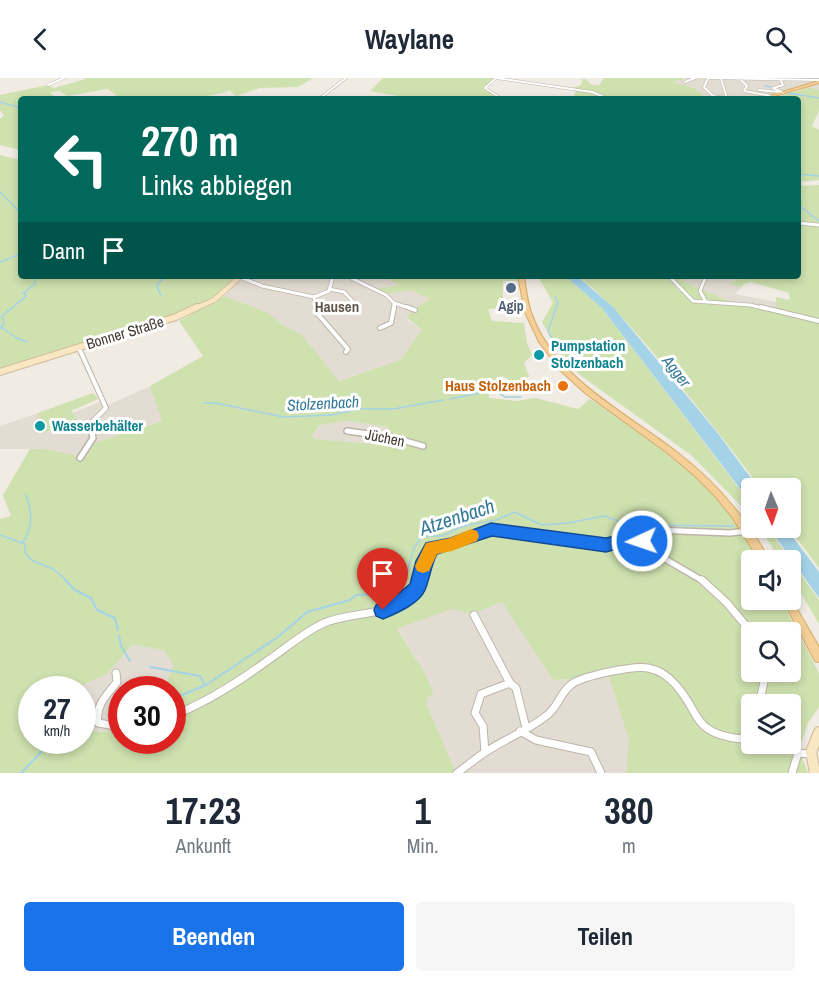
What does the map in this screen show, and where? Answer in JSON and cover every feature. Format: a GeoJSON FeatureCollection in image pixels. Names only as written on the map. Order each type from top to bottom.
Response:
{"type":"FeatureCollection","features":[{"type":"Feature","properties":{"kind":"main road"},"geometry":{"type":"LineString","coordinates":[[771,96],[819,81]]}},
{"type":"Feature","properties":{"kind":"main road"},"geometry":{"type":"LineString","coordinates":[[522,279],[525,300],[533,324],[551,355],[564,371],[594,397],[658,441],[698,474],[741,523]]}},
{"type":"Feature","properties":{"kind":"main road"},"geometry":{"type":"LineString","coordinates":[[793,610],[819,657]]}},
{"type":"Feature","properties":{"kind":"street"},"geometry":{"type":"LineString","coordinates":[[48,85],[64,78]]}},
{"type":"Feature","properties":{"kind":"street"},"geometry":{"type":"LineString","coordinates":[[323,96],[346,78]]}},
{"type":"Feature","properties":{"kind":"street"},"geometry":{"type":"LineString","coordinates":[[500,96],[485,88],[496,78],[592,92],[602,96]]}},
{"type":"Feature","properties":{"kind":"street"},"geometry":{"type":"LineString","coordinates":[[687,80],[695,78]]}},
{"type":"Feature","properties":{"kind":"street"},"geometry":{"type":"LineString","coordinates":[[713,96],[704,87],[708,78],[819,81]]}},
{"type":"Feature","properties":{"kind":"street"},"geometry":{"type":"LineString","coordinates":[[721,79],[726,96]]}},
{"type":"Feature","properties":{"kind":"street"},"geometry":{"type":"LineString","coordinates":[[740,79],[747,86],[744,91],[771,96]]}},
{"type":"Feature","properties":{"kind":"street"},"geometry":{"type":"LineString","coordinates":[[780,79],[783,85],[773,88],[782,92]]}},
{"type":"Feature","properties":{"kind":"street"},"geometry":{"type":"LineString","coordinates":[[759,90],[782,92]]}},
{"type":"Feature","properties":{"kind":"street"},"geometry":{"type":"LineString","coordinates":[[801,223],[819,225]]}},
{"type":"Feature","properties":{"kind":"street","name":"Bonner Straße"},"geometry":{"type":"LineString","coordinates":[[0,372],[196,309],[214,300],[239,279]]}},
{"type":"Feature","properties":{"kind":"street"},"geometry":{"type":"LineString","coordinates":[[246,279],[262,286],[314,297],[326,293],[330,289],[332,279]]}},
{"type":"Feature","properties":{"kind":"street"},"geometry":{"type":"LineString","coordinates":[[354,279],[386,295],[394,303],[415,310]]}},
{"type":"Feature","properties":{"kind":"street"},"geometry":{"type":"LineString","coordinates":[[672,279],[693,301],[766,307],[819,321]]}},
{"type":"Feature","properties":{"kind":"street"},"geometry":{"type":"LineString","coordinates":[[705,279],[700,291],[706,302]]}},
{"type":"Feature","properties":{"kind":"street"},"geometry":{"type":"LineString","coordinates":[[330,289],[344,292],[357,306]]}},
{"type":"Feature","properties":{"kind":"street"},"geometry":{"type":"LineString","coordinates":[[314,297],[316,312],[348,349],[346,352]]}},
{"type":"Feature","properties":{"kind":"street"},"geometry":{"type":"LineString","coordinates":[[380,328],[388,327],[392,323],[394,303]]}},
{"type":"Feature","properties":{"kind":"street"},"geometry":{"type":"LineString","coordinates":[[79,348],[106,408],[90,424],[93,438],[80,458]]}},
{"type":"Feature","properties":{"kind":"street","name":"Jüchen"},"geometry":{"type":"LineString","coordinates":[[347,431],[391,437],[423,446]]}},
{"type":"Feature","properties":{"kind":"street"},"geometry":{"type":"LineString","coordinates":[[186,710],[207,701],[326,622],[383,610],[405,599],[417,588],[424,561],[432,548],[452,544],[491,530],[606,545],[642,537],[654,530],[741,532]]}},
{"type":"Feature","properties":{"kind":"street"},"geometry":{"type":"LineString","coordinates":[[642,537],[648,550],[679,565],[702,581],[733,608],[744,622]]}},
{"type":"Feature","properties":{"kind":"street"},"geometry":{"type":"LineString","coordinates":[[474,615],[510,683],[516,688],[523,729],[527,737],[549,744],[584,748],[591,752],[601,773]]}},
{"type":"Feature","properties":{"kind":"street"},"geometry":{"type":"LineString","coordinates":[[457,773],[485,752],[556,709],[562,694],[572,684],[584,678],[636,668],[649,668],[671,678],[680,688],[696,720],[713,734],[728,739],[741,739]]}},
{"type":"Feature","properties":{"kind":"street"},"geometry":{"type":"LineString","coordinates":[[485,752],[483,747],[485,733],[474,714],[474,708],[481,694],[510,683]]}},
{"type":"Feature","properties":{"kind":"street"},"geometry":{"type":"LineString","coordinates":[[108,692],[99,703],[96,713],[98,723],[108,725]]}},
{"type":"Feature","properties":{"kind":"street"},"geometry":{"type":"LineString","coordinates":[[815,773],[810,754],[813,741],[819,732]]}},
{"type":"Feature","properties":{"kind":"street"},"geometry":{"type":"LineString","coordinates":[[792,773],[798,753],[810,754]]}},
{"type":"Feature","properties":{"kind":"shaded area"},"geometry":{"type":"Polygon","coordinates":[[[685,78],[819,78],[819,90],[803,86],[770,96],[701,96],[672,81],[685,78]]]}},
{"type":"Feature","properties":{"kind":"shaded area"},"geometry":{"type":"Polygon","coordinates":[[[241,279],[388,279],[430,299],[412,310],[407,318],[422,330],[400,360],[338,381],[302,335],[283,325],[267,312],[224,296],[241,279]]]}},
{"type":"Feature","properties":{"kind":"shaded area"},"geometry":{"type":"Polygon","coordinates":[[[682,279],[737,279],[730,283],[742,287],[735,294],[776,302],[777,307],[731,302],[682,279]]]}},
{"type":"Feature","properties":{"kind":"shaded area"},"geometry":{"type":"Polygon","coordinates":[[[150,386],[162,421],[91,444],[82,457],[47,449],[0,449],[0,426],[38,413],[45,433],[76,419],[72,413],[100,402],[102,408],[150,386]]]}},
{"type":"Feature","properties":{"kind":"shaded area"},"geometry":{"type":"Polygon","coordinates":[[[348,421],[388,427],[386,445],[311,437],[321,425],[348,421]]]}},
{"type":"Feature","properties":{"kind":"shaded area"},"geometry":{"type":"Polygon","coordinates":[[[502,602],[553,680],[609,677],[630,740],[626,773],[456,773],[427,705],[427,698],[434,694],[425,673],[397,628],[452,608],[473,614],[502,602]]]}},
{"type":"Feature","properties":{"kind":"shaded area"},"geometry":{"type":"Polygon","coordinates":[[[132,645],[164,650],[175,665],[170,676],[108,676],[108,731],[96,732],[96,679],[107,674],[132,645]]]}},
{"type":"Feature","properties":{"kind":"green space"},"geometry":{"type":"Polygon","coordinates":[[[83,78],[313,78],[298,87],[260,88],[236,96],[229,90],[208,96],[114,96],[117,95],[107,89],[67,96],[56,92],[50,93],[54,96],[18,96],[18,149],[0,145],[0,119],[4,115],[0,110],[0,95],[48,85],[54,88],[86,79],[83,78]]]}},
{"type":"Feature","properties":{"kind":"green space"},"geometry":{"type":"Polygon","coordinates":[[[383,78],[495,78],[485,89],[498,96],[398,96],[370,91],[383,78]]]}},
{"type":"Feature","properties":{"kind":"green space"},"geometry":{"type":"Polygon","coordinates":[[[604,78],[685,78],[673,82],[696,89],[704,96],[574,96],[576,90],[588,90],[571,88],[580,86],[583,81],[581,80],[585,79],[592,85],[599,85],[604,78]]]}},
{"type":"Feature","properties":{"kind":"green space"},"geometry":{"type":"Polygon","coordinates":[[[809,87],[819,90],[819,111],[812,126],[819,130],[819,180],[801,182],[801,96],[780,96],[809,87]]]}},
{"type":"Feature","properties":{"kind":"green space"},"geometry":{"type":"Polygon","coordinates":[[[0,155],[18,159],[18,279],[236,279],[218,295],[188,311],[0,371],[0,155]]]}},
{"type":"Feature","properties":{"kind":"green space"},"geometry":{"type":"Polygon","coordinates":[[[819,185],[819,568],[796,538],[801,538],[801,478],[753,478],[648,347],[615,310],[582,279],[682,279],[736,304],[776,307],[776,297],[790,300],[789,293],[751,282],[742,287],[729,284],[738,279],[801,279],[801,186],[819,185]]]}},
{"type":"Feature","properties":{"kind":"green space"},"geometry":{"type":"Polygon","coordinates":[[[388,279],[518,279],[518,281],[503,281],[503,308],[488,309],[492,321],[524,323],[527,343],[532,355],[524,363],[529,376],[521,386],[502,376],[489,390],[489,398],[516,401],[535,398],[578,409],[590,399],[669,451],[713,494],[741,531],[741,538],[746,538],[753,550],[741,550],[741,610],[786,610],[792,622],[741,622],[741,682],[801,682],[801,638],[819,673],[819,707],[808,723],[801,743],[801,694],[741,694],[741,754],[801,754],[808,773],[626,773],[629,740],[609,677],[553,680],[502,602],[473,614],[452,609],[397,629],[425,673],[434,694],[427,698],[427,705],[456,773],[0,773],[0,519],[11,516],[3,495],[30,449],[47,449],[82,457],[91,444],[162,421],[150,386],[203,356],[179,321],[224,296],[267,312],[283,325],[302,335],[339,381],[400,360],[422,330],[407,318],[412,310],[430,299],[411,290],[386,294],[378,289],[399,285],[388,279]],[[348,421],[320,425],[311,437],[386,445],[388,427],[348,421]],[[132,645],[107,674],[96,679],[96,676],[18,676],[18,754],[96,754],[96,732],[108,731],[108,754],[186,754],[186,676],[169,676],[174,665],[164,650],[132,645]]]}},
{"type":"Feature","properties":{"kind":"green space"},"geometry":{"type":"Polygon","coordinates":[[[540,279],[568,279],[602,308],[741,491],[741,506],[691,455],[580,375],[558,351],[542,322],[553,303],[540,279]]]}},
{"type":"Feature","properties":{"kind":"green space"},"geometry":{"type":"Polygon","coordinates":[[[93,393],[98,399],[71,411],[77,419],[44,433],[38,413],[93,393]]]}},
{"type":"Feature","properties":{"kind":"green space"},"geometry":{"type":"Polygon","coordinates":[[[766,538],[775,538],[784,550],[774,550],[766,538]]]}},
{"type":"Feature","properties":{"kind":"green space"},"geometry":{"type":"Polygon","coordinates":[[[801,575],[819,600],[819,624],[801,593],[801,575]]]}},
{"type":"Feature","properties":{"kind":"water"},"geometry":{"type":"Polygon","coordinates":[[[568,279],[580,279],[614,308],[716,431],[751,478],[741,478],[741,490],[602,308],[568,279]]]}},
{"type":"Feature","properties":{"kind":"water"},"geometry":{"type":"Polygon","coordinates":[[[776,538],[794,538],[819,572],[819,598],[801,573],[801,550],[785,550],[776,538]]]}},
{"type":"Feature","properties":{"kind":"waterway"},"geometry":{"type":"LineString","coordinates":[[765,86],[772,87]]}},
{"type":"Feature","properties":{"kind":"waterway"},"geometry":{"type":"LineString","coordinates":[[788,93],[819,98]]}},
{"type":"Feature","properties":{"kind":"waterway"},"geometry":{"type":"LineString","coordinates":[[0,102],[18,107]]}},
{"type":"Feature","properties":{"kind":"waterway"},"geometry":{"type":"LineString","coordinates":[[801,174],[819,176]]}},
{"type":"Feature","properties":{"kind":"waterway"},"geometry":{"type":"LineString","coordinates":[[0,192],[18,210]]}},
{"type":"Feature","properties":{"kind":"waterway"},"geometry":{"type":"LineString","coordinates":[[801,207],[819,221]]}},
{"type":"Feature","properties":{"kind":"waterway"},"geometry":{"type":"LineString","coordinates":[[13,257],[18,255]]}},
{"type":"Feature","properties":{"kind":"waterway"},"geometry":{"type":"LineString","coordinates":[[0,262],[11,258]]}},
{"type":"Feature","properties":{"kind":"waterway"},"geometry":{"type":"LineString","coordinates":[[1,327],[4,324],[2,316],[25,297],[26,294],[23,293],[34,285],[36,279]]}},
{"type":"Feature","properties":{"kind":"waterway"},"geometry":{"type":"LineString","coordinates":[[161,296],[157,286],[162,279]]}},
{"type":"Feature","properties":{"kind":"waterway","name":"Stolzenbach"},"geometry":{"type":"LineString","coordinates":[[555,297],[558,303],[548,331],[558,351]]}},
{"type":"Feature","properties":{"kind":"waterway"},"geometry":{"type":"LineString","coordinates":[[1,327],[27,342]]}},
{"type":"Feature","properties":{"kind":"waterway","name":"Stolzenbach"},"geometry":{"type":"LineString","coordinates":[[538,388],[549,383]]}},
{"type":"Feature","properties":{"kind":"waterway","name":"Stolzenbach"},"geometry":{"type":"LineString","coordinates":[[450,399],[494,390],[505,397],[521,397]]}},
{"type":"Feature","properties":{"kind":"waterway","name":"Stolzenbach"},"geometry":{"type":"LineString","coordinates":[[204,403],[215,403],[284,417],[332,415],[359,409],[394,409],[443,400]]}},
{"type":"Feature","properties":{"kind":"waterway"},"geometry":{"type":"LineString","coordinates":[[23,542],[29,531],[31,519],[26,495]]}},
{"type":"Feature","properties":{"kind":"waterway","name":"Atzenbach"},"geometry":{"type":"LineString","coordinates":[[394,581],[398,575],[407,572],[414,548],[420,539],[428,536],[442,536],[463,526],[496,520],[515,512],[541,525],[568,523],[604,516],[630,525],[733,526]]}},
{"type":"Feature","properties":{"kind":"waterway"},"geometry":{"type":"LineString","coordinates":[[0,535],[25,544],[29,558],[53,569],[67,581]]}},
{"type":"Feature","properties":{"kind":"waterway"},"geometry":{"type":"LineString","coordinates":[[65,580],[75,590],[91,598],[97,610],[115,618],[118,630]]}},
{"type":"Feature","properties":{"kind":"waterway","name":"Atzenbach"},"geometry":{"type":"LineString","coordinates":[[186,693],[206,685],[278,637],[307,612],[350,600],[356,595],[380,594],[394,581]]}},
{"type":"Feature","properties":{"kind":"waterway"},"geometry":{"type":"LineString","coordinates":[[119,636],[121,646],[130,661]]}},
{"type":"Feature","properties":{"kind":"waterway"},"geometry":{"type":"LineString","coordinates":[[150,667],[200,676],[205,685]]}},
{"type":"Feature","properties":{"kind":"waterway"},"geometry":{"type":"LineString","coordinates":[[21,773],[39,754]]}},
{"type":"Feature","properties":{"kind":"slow traffic"},"geometry":{"type":"LineString","coordinates":[[423,566],[432,548],[452,544],[471,536]]}},
{"type":"Feature","properties":{"kind":"place","name":"Agip"},"geometry":{"type":"Point","coordinates":[511,288]}},
{"type":"Feature","properties":{"kind":"place","name":"Pumpstation Stolzenbach"},"geometry":{"type":"Point","coordinates":[539,355]}},
{"type":"Feature","properties":{"kind":"place","name":"Haus Stolzenbach"},"geometry":{"type":"Point","coordinates":[563,386]}},
{"type":"Feature","properties":{"kind":"place","name":"Wasserbehälter"},"geometry":{"type":"Point","coordinates":[40,426]}},
{"type":"Feature","properties":{"kind":"district","name":"Hausen"},"geometry":{"type":"Point","coordinates":[337,307]}},
{"type":"Feature","properties":{"kind":"route"},"geometry":{"type":"LineString","coordinates":[[383,610],[405,599],[417,588],[424,561],[432,548],[452,544],[472,535],[491,530],[606,545],[635,537],[642,537],[642,541]]}},
{"type":"Feature","properties":{"kind":"water label","name":"Agger"},"geometry":{"type":"Point","coordinates":[677,371]}}]}
